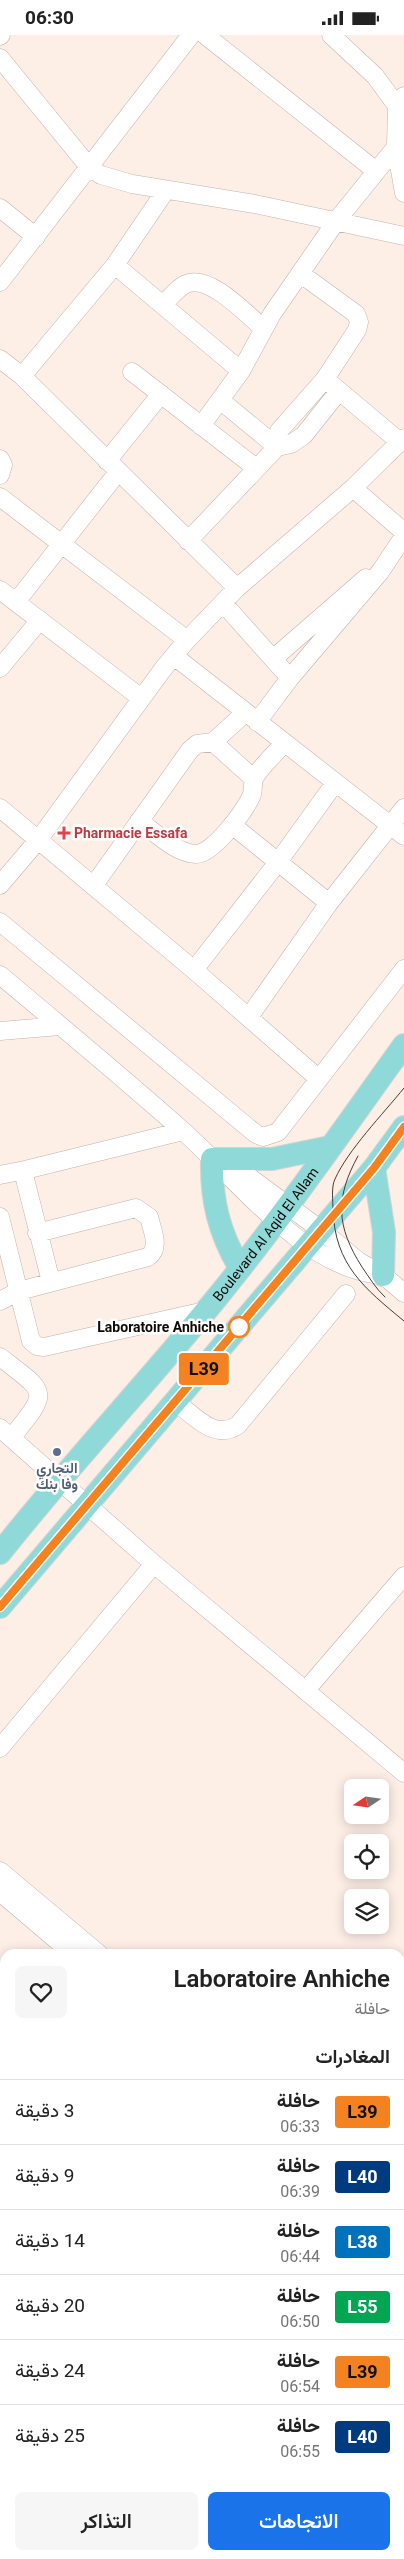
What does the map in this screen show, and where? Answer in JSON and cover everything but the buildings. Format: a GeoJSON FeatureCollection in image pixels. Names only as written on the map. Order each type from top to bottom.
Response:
{"type":"FeatureCollection","features":[{"type":"Feature","properties":{"kind":"main road","name":"Boulevard Al Aqid El Allam"},"geometry":{"type":"LineString","coordinates":[[0,1553],[59,1479],[205,1311],[240,1267],[282,1213],[404,1045]]}},
{"type":"Feature","properties":{"kind":"main road"},"geometry":{"type":"LineString","coordinates":[[0,1607],[86,1503],[176,1402],[374,1168],[404,1127]]}},
{"type":"Feature","properties":{"kind":"main road"},"geometry":{"type":"LineString","coordinates":[[240,1267],[228,1248],[216,1212],[211,1182],[212,1159],[272,1159],[330,1147]]}},
{"type":"Feature","properties":{"kind":"main road"},"geometry":{"type":"LineString","coordinates":[[374,1168],[382,1217],[384,1275]]}},
{"type":"Feature","properties":{"kind":"street"},"geometry":{"type":"LineString","coordinates":[[0,282],[191,35]]}},
{"type":"Feature","properties":{"kind":"street"},"geometry":{"type":"LineString","coordinates":[[204,35],[376,171]]}},
{"type":"Feature","properties":{"kind":"street"},"geometry":{"type":"LineString","coordinates":[[331,35],[400,101],[396,147],[404,193]]}},
{"type":"Feature","properties":{"kind":"street"},"geometry":{"type":"LineString","coordinates":[[0,58],[90,168],[114,180],[337,221],[404,236]]}},
{"type":"Feature","properties":{"kind":"street"},"geometry":{"type":"LineString","coordinates":[[201,425],[240,371],[264,329],[337,221],[396,147]]}},
{"type":"Feature","properties":{"kind":"street"},"geometry":{"type":"LineString","coordinates":[[22,376],[115,265],[166,190]]}},
{"type":"Feature","properties":{"kind":"street"},"geometry":{"type":"LineString","coordinates":[[0,208],[36,237]]}},
{"type":"Feature","properties":{"kind":"street"},"geometry":{"type":"LineString","coordinates":[[115,265],[240,371]]}},
{"type":"Feature","properties":{"kind":"street"},"geometry":{"type":"LineString","coordinates":[[188,541],[277,447],[280,431],[325,379],[358,330],[359,322],[356,314],[301,274]]}},
{"type":"Feature","properties":{"kind":"street"},"geometry":{"type":"LineString","coordinates":[[163,305],[186,284],[199,281],[212,286],[264,329]]}},
{"type":"Feature","properties":{"kind":"street"},"geometry":{"type":"LineString","coordinates":[[0,359],[22,376],[237,588]]}},
{"type":"Feature","properties":{"kind":"street"},"geometry":{"type":"LineString","coordinates":[[132,372],[256,469]]}},
{"type":"Feature","properties":{"kind":"street"},"geometry":{"type":"LineString","coordinates":[[0,885],[39,839],[141,699],[187,640],[237,588],[353,489],[402,440],[325,379]]}},
{"type":"Feature","properties":{"kind":"street"},"geometry":{"type":"LineString","coordinates":[[277,447],[291,444],[304,435],[339,391]]}},
{"type":"Feature","properties":{"kind":"street"},"geometry":{"type":"LineString","coordinates":[[16,602],[61,545],[160,394]]}},
{"type":"Feature","properties":{"kind":"street"},"geometry":{"type":"LineString","coordinates":[[220,400],[277,447]]}},
{"type":"Feature","properties":{"kind":"street"},"geometry":{"type":"LineString","coordinates":[[0,459],[2,465],[0,475]]}},
{"type":"Feature","properties":{"kind":"street"},"geometry":{"type":"LineString","coordinates":[[353,489],[404,532]]}},
{"type":"Feature","properties":{"kind":"street"},"geometry":{"type":"LineString","coordinates":[[0,497],[187,640]]}},
{"type":"Feature","properties":{"kind":"street"},"geometry":{"type":"LineString","coordinates":[[94,885],[190,750],[197,744],[214,742],[251,717],[290,678],[380,572],[404,537]]}},
{"type":"Feature","properties":{"kind":"street"},"geometry":{"type":"LineString","coordinates":[[274,658],[354,586],[380,572]]}},
{"type":"Feature","properties":{"kind":"street"},"geometry":{"type":"LineString","coordinates":[[0,589],[141,699]]}},
{"type":"Feature","properties":{"kind":"street"},"geometry":{"type":"LineString","coordinates":[[223,603],[290,678]]}},
{"type":"Feature","properties":{"kind":"street"},"geometry":{"type":"LineString","coordinates":[[0,668],[40,620]]}},
{"type":"Feature","properties":{"kind":"street"},"geometry":{"type":"LineString","coordinates":[[174,656],[404,836]]}},
{"type":"Feature","properties":{"kind":"street"},"geometry":{"type":"LineString","coordinates":[[214,742],[254,779]]}},
{"type":"Feature","properties":{"kind":"street"},"geometry":{"type":"LineString","coordinates":[[139,821],[181,850],[196,854],[207,851],[232,825],[250,799],[254,790],[254,779],[284,743]]}},
{"type":"Feature","properties":{"kind":"street"},"geometry":{"type":"LineString","coordinates":[[194,969],[278,862],[335,783]]}},
{"type":"Feature","properties":{"kind":"street"},"geometry":{"type":"LineString","coordinates":[[0,808],[194,969],[320,1079]]}},
{"type":"Feature","properties":{"kind":"street"},"geometry":{"type":"LineString","coordinates":[[249,1017],[329,903],[404,808]]}},
{"type":"Feature","properties":{"kind":"street"},"geometry":{"type":"LineString","coordinates":[[232,825],[329,903]]}},
{"type":"Feature","properties":{"kind":"street"},"geometry":{"type":"LineString","coordinates":[[0,922],[256,1133],[269,1136],[278,1131],[404,969]]}},
{"type":"Feature","properties":{"kind":"street"},"geometry":{"type":"LineString","coordinates":[[0,975],[183,1131],[247,1195],[282,1213],[314,1237],[384,1275],[404,1293]]}},
{"type":"Feature","properties":{"kind":"street"},"geometry":{"type":"LineString","coordinates":[[0,1031],[60,1026]]}},
{"type":"Feature","properties":{"kind":"street"},"geometry":{"type":"LineString","coordinates":[[0,1175],[183,1131]]}},
{"type":"Feature","properties":{"kind":"street"},"geometry":{"type":"LineString","coordinates":[[25,1170],[24,1175],[37,1233],[51,1282]]}},
{"type":"Feature","properties":{"kind":"street"},"geometry":{"type":"LineString","coordinates":[[0,1301],[19,1291],[148,1257],[154,1253],[156,1247],[148,1217],[136,1208],[37,1233]]}},
{"type":"Feature","properties":{"kind":"street"},"geometry":{"type":"LineString","coordinates":[[0,1217],[31,1341],[37,1346],[44,1347],[205,1311]]}},
{"type":"Feature","properties":{"kind":"street"},"geometry":{"type":"LineString","coordinates":[[176,1402],[214,1430],[231,1429],[238,1425],[346,1293]]}},
{"type":"Feature","properties":{"kind":"street"},"geometry":{"type":"LineString","coordinates":[[0,1357],[33,1382],[38,1389],[38,1405],[6,1433],[154,1564],[404,1773]]}},
{"type":"Feature","properties":{"kind":"street"},"geometry":{"type":"LineString","coordinates":[[0,1748],[154,1564]]}},
{"type":"Feature","properties":{"kind":"street"},"geometry":{"type":"LineString","coordinates":[[306,1690],[404,1576]]}},
{"type":"Feature","properties":{"kind":"street"},"geometry":{"type":"LineString","coordinates":[[0,1871],[93,1949]]}},
{"type":"Feature","properties":{"kind":"street"},"geometry":{"type":"LineString","coordinates":[[0,1892],[67,1949]]}},
{"type":"Feature","properties":{"kind":"tram line"},"geometry":{"type":"LineString","coordinates":[[404,1088],[348,1156],[335,1179],[332,1194],[335,1229],[339,1246],[346,1261],[364,1286],[404,1321]]}},
{"type":"Feature","properties":{"kind":"tram line"},"geometry":{"type":"LineString","coordinates":[[358,1156],[345,1185],[342,1199],[343,1225],[353,1252],[376,1287],[385,1297]]}},
{"type":"Feature","properties":{"kind":"bus line","name":"L39"},"geometry":{"type":"LineString","coordinates":[[0,1607],[86,1503],[176,1402],[341,1203],[374,1168],[404,1127]]}},
{"type":"Feature","properties":{"kind":"place","name":"Pharmacie Essafa"},"geometry":{"type":"Point","coordinates":[64,833]}},
{"type":"Feature","properties":{"kind":"place","name":"Laboratoire Anhiche"},"geometry":{"type":"Point","coordinates":[239,1327]}},
{"type":"Feature","properties":{"kind":"place","name":"التجاري وفا بنك"},"geometry":{"type":"Point","coordinates":[57,1452]}}]}
